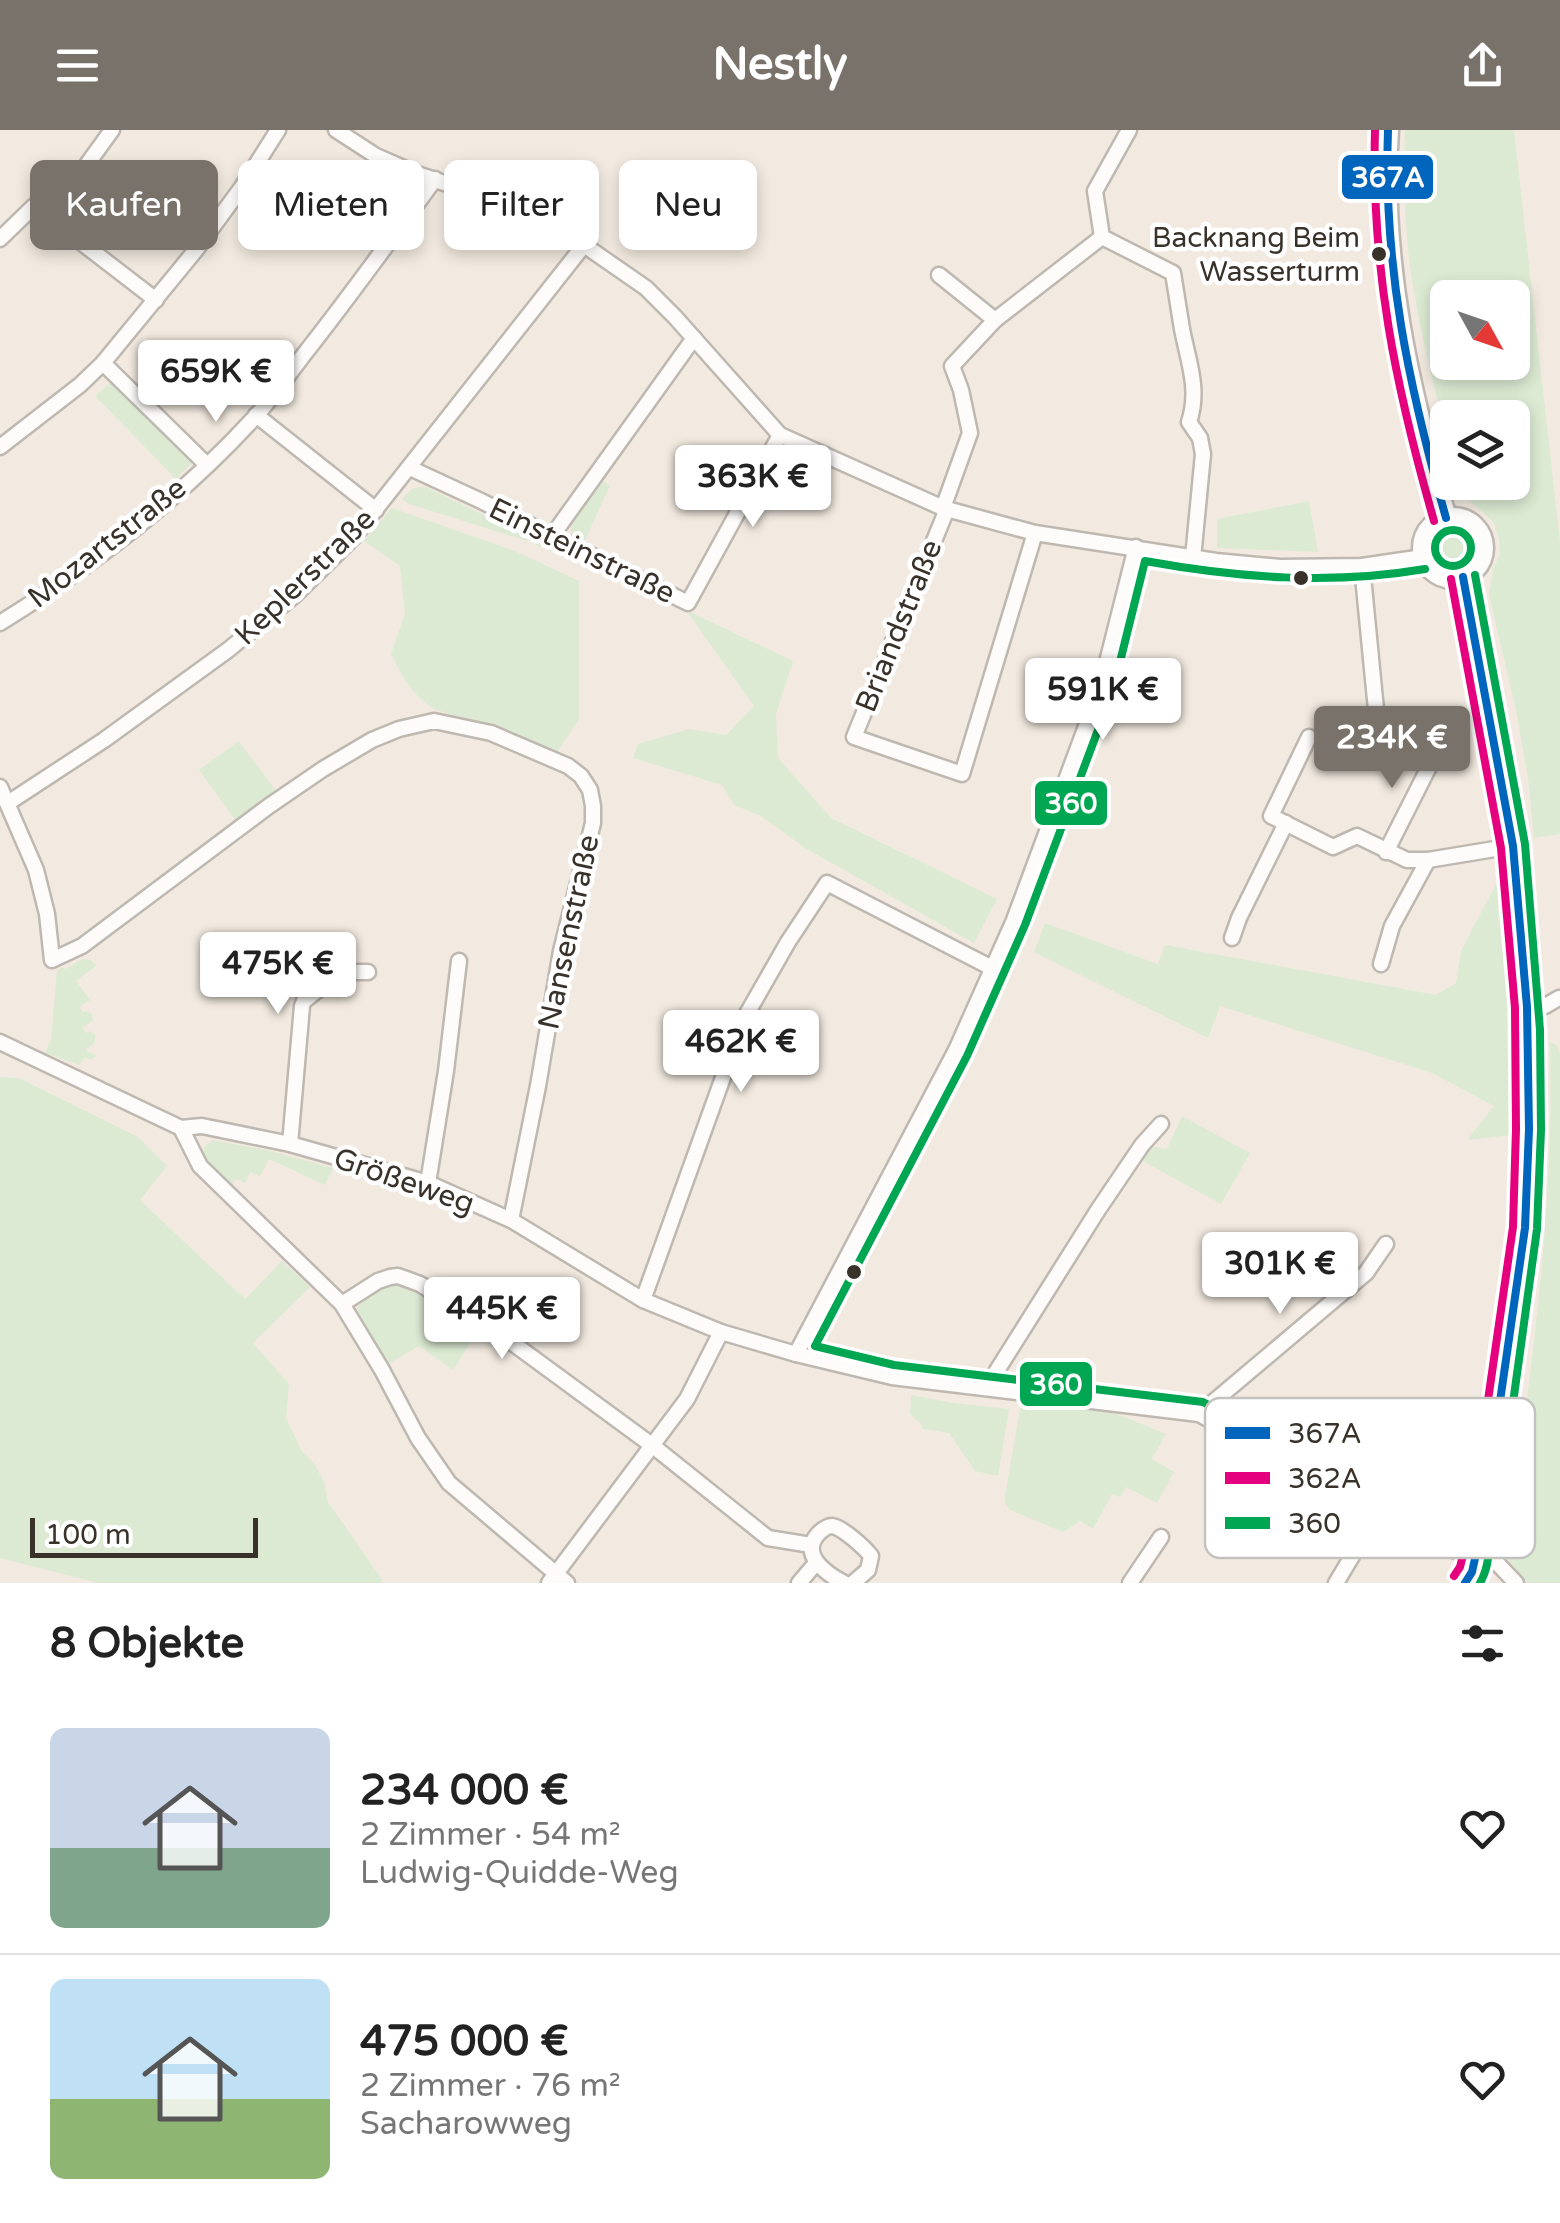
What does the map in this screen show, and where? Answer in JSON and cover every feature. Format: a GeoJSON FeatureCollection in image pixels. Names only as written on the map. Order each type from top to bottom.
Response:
{"type":"FeatureCollection","features":[{"type":"Feature","properties":{"kind":"street"},"geometry":{"type":"LineString","coordinates":[[90,160],[112,130]]}},
{"type":"Feature","properties":{"kind":"street"},"geometry":{"type":"LineString","coordinates":[[0,447],[103,363],[242,187],[278,130]]}},
{"type":"Feature","properties":{"kind":"street"},"geometry":{"type":"LineString","coordinates":[[336,130],[376,156],[444,182]]}},
{"type":"Feature","properties":{"kind":"street"},"geometry":{"type":"LineString","coordinates":[[1102,237],[1095,191],[1129,130]]}},
{"type":"Feature","properties":{"kind":"street"},"geometry":{"type":"LineString","coordinates":[[1388,130],[1387,220],[1401,333],[1446,518]]}},
{"type":"Feature","properties":{"kind":"street","name":"Mozartstraße"},"geometry":{"type":"LineString","coordinates":[[0,623],[127,534],[207,465],[256,415],[435,179]]}},
{"type":"Feature","properties":{"kind":"street"},"geometry":{"type":"LineString","coordinates":[[0,240],[30,210]]}},
{"type":"Feature","properties":{"kind":"street"},"geometry":{"type":"LineString","coordinates":[[945,508],[970,433],[952,366],[995,320],[1102,237]]}},
{"type":"Feature","properties":{"kind":"street"},"geometry":{"type":"LineString","coordinates":[[1102,237],[1173,274],[1194,378],[1194,404],[1188,422],[1200,438],[1204,454],[1193,558]]}},
{"type":"Feature","properties":{"kind":"street"},"geometry":{"type":"LineString","coordinates":[[92,250],[156,300]]}},
{"type":"Feature","properties":{"kind":"street","name":"Keplerstraße"},"geometry":{"type":"LineString","coordinates":[[8,803],[104,740],[228,650],[295,595],[353,538],[581,250]]}},
{"type":"Feature","properties":{"kind":"street"},"geometry":{"type":"LineString","coordinates":[[590,250],[646,288],[780,435],[945,508],[1035,533],[1193,558],[1280,566],[1362,566],[1424,557]]}},
{"type":"Feature","properties":{"kind":"street"},"geometry":{"type":"LineString","coordinates":[[940,275],[995,320]]}},
{"type":"Feature","properties":{"kind":"street"},"geometry":{"type":"LineString","coordinates":[[552,536],[694,338]]}},
{"type":"Feature","properties":{"kind":"street"},"geometry":{"type":"LineString","coordinates":[[103,363],[207,465]]}},
{"type":"Feature","properties":{"kind":"street"},"geometry":{"type":"LineString","coordinates":[[256,415],[376,510]]}},
{"type":"Feature","properties":{"kind":"street","name":"Einsteinstraße"},"geometry":{"type":"LineString","coordinates":[[410,468],[688,603],[780,435]]}},
{"type":"Feature","properties":{"kind":"street","name":"Briandstraße"},"geometry":{"type":"LineString","coordinates":[[945,508],[854,738],[962,774],[1035,533]]}},
{"type":"Feature","properties":{"kind":"street"},"geometry":{"type":"LineString","coordinates":[[1446,518],[1468,521],[1481,536],[1483,546],[1478,564],[1463,577],[1440,575],[1424,557],[1427,530],[1446,518]]}},
{"type":"Feature","properties":{"kind":"street"},"geometry":{"type":"LineString","coordinates":[[796,1354],[956,1050],[1014,920],[1101,686],[1136,547]]}},
{"type":"Feature","properties":{"kind":"street"},"geometry":{"type":"LineString","coordinates":[[1362,566],[1377,720]]}},
{"type":"Feature","properties":{"kind":"street"},"geometry":{"type":"LineString","coordinates":[[1463,577],[1513,846],[1527,1007],[1525,1228],[1501,1398]]}},
{"type":"Feature","properties":{"kind":"street","name":"Nansenstraße"},"geometry":{"type":"LineString","coordinates":[[8,803],[41,888],[52,960],[82,946],[269,806],[347,753],[400,729],[434,721],[472,729],[568,766],[581,776],[590,790],[593,824],[561,951],[510,1220]]}},
{"type":"Feature","properties":{"kind":"street"},"geometry":{"type":"LineString","coordinates":[[1309,737],[1271,816],[1333,848],[1356,836],[1408,860],[1513,846]]}},
{"type":"Feature","properties":{"kind":"street"},"geometry":{"type":"LineString","coordinates":[[1386,852],[1437,751]]}},
{"type":"Feature","properties":{"kind":"street"},"geometry":{"type":"LineString","coordinates":[[0,787],[8,803]]}},
{"type":"Feature","properties":{"kind":"street"},"geometry":{"type":"LineString","coordinates":[[1232,938],[1238,918],[1286,823]]}},
{"type":"Feature","properties":{"kind":"street"},"geometry":{"type":"LineString","coordinates":[[1381,964],[1392,926],[1428,860]]}},
{"type":"Feature","properties":{"kind":"street"},"geometry":{"type":"LineString","coordinates":[[644,1300],[744,1020],[826,882],[992,968]]}},
{"type":"Feature","properties":{"kind":"street"},"geometry":{"type":"LineString","coordinates":[[428,1182],[460,960]]}},
{"type":"Feature","properties":{"kind":"street"},"geometry":{"type":"LineString","coordinates":[[290,1144],[302,1006],[340,972],[368,972]]}},
{"type":"Feature","properties":{"kind":"street"},"geometry":{"type":"LineString","coordinates":[[1527,1007],[1546,1006],[1559,998]]}},
{"type":"Feature","properties":{"kind":"street","name":"Größeweg"},"geometry":{"type":"LineString","coordinates":[[0,1042],[181,1128],[202,1126],[290,1144],[428,1182],[510,1220],[644,1300],[721,1332],[892,1378],[1205,1417]]}},
{"type":"Feature","properties":{"kind":"street"},"geometry":{"type":"LineString","coordinates":[[986,1388],[1098,1210],[1161,1124]]}},
{"type":"Feature","properties":{"kind":"street"},"geometry":{"type":"LineString","coordinates":[[181,1128],[200,1166],[342,1304],[448,1483],[557,1580],[687,1399],[721,1332]]}},
{"type":"Feature","properties":{"kind":"street"},"geometry":{"type":"LineString","coordinates":[[1218,1398],[1366,1273],[1386,1244]]}},
{"type":"Feature","properties":{"kind":"street"},"geometry":{"type":"LineString","coordinates":[[342,1304],[390,1277],[420,1284],[514,1344],[653,1446],[768,1538],[811,1545]]}},
{"type":"Feature","properties":{"kind":"street"},"geometry":{"type":"LineString","coordinates":[[1199,1414],[1205,1409]]}},
{"type":"Feature","properties":{"kind":"street"},"geometry":{"type":"LineString","coordinates":[[844,1583],[811,1554],[811,1545],[827,1527],[834,1526],[871,1556],[864,1574],[853,1583]]}},
{"type":"Feature","properties":{"kind":"street"},"geometry":{"type":"LineString","coordinates":[[1130,1583],[1161,1537]]}},
{"type":"Feature","properties":{"kind":"street"},"geometry":{"type":"LineString","coordinates":[[1336,1583],[1351,1558]]}},
{"type":"Feature","properties":{"kind":"street"},"geometry":{"type":"LineString","coordinates":[[799,1583],[816,1562]]}},
{"type":"Feature","properties":{"kind":"street","name":"Größeweg"},"geometry":{"type":"LineString","coordinates":[[1473,1568],[1497,1563],[1516,1583]]}},
{"type":"Feature","properties":{"kind":"green space"},"geometry":{"type":"Polygon","coordinates":[[[1405,130],[1514,130],[1560,543],[1560,834],[1534,838],[1516,710],[1489,595],[1500,555],[1499,539],[1494,523],[1469,500],[1530,500],[1530,400],[1438,400],[1433,380],[1530,380],[1530,280],[1430,280],[1430,366],[1412,278],[1405,212],[1405,130]]]}},
{"type":"Feature","properties":{"kind":"green space"},"geometry":{"type":"Polygon","coordinates":[[[114,380],[189,455],[193,462],[176,479],[95,396],[114,380]]]}},
{"type":"Feature","properties":{"kind":"green space"},"geometry":{"type":"Polygon","coordinates":[[[600,479],[610,486],[584,542],[571,536],[571,521],[600,479]]]}},
{"type":"Feature","properties":{"kind":"green space"},"geometry":{"type":"Polygon","coordinates":[[[426,487],[554,549],[552,552],[402,499],[413,488],[426,487]]]}},
{"type":"Feature","properties":{"kind":"green space"},"geometry":{"type":"Polygon","coordinates":[[[1309,501],[1318,552],[1217,548],[1217,519],[1309,501]]]}},
{"type":"Feature","properties":{"kind":"green space"},"geometry":{"type":"Polygon","coordinates":[[[392,508],[515,551],[579,581],[579,719],[557,752],[434,709],[408,684],[391,654],[405,613],[400,566],[364,541],[392,508]]]}},
{"type":"Feature","properties":{"kind":"green space"},"geometry":{"type":"Polygon","coordinates":[[[1454,528],[1468,533],[1473,547],[1468,561],[1454,566],[1440,561],[1435,547],[1440,533],[1454,528]]]}},
{"type":"Feature","properties":{"kind":"green space"},"geometry":{"type":"Polygon","coordinates":[[[686,610],[793,661],[776,714],[778,758],[831,818],[997,899],[974,943],[805,848],[761,816],[734,805],[722,785],[633,758],[638,744],[689,729],[726,735],[754,706],[686,610]]]}},
{"type":"Feature","properties":{"kind":"green space"},"geometry":{"type":"Polygon","coordinates":[[[239,741],[276,791],[236,821],[199,770],[239,741]]]}},
{"type":"Feature","properties":{"kind":"green space"},"geometry":{"type":"Polygon","coordinates":[[[1497,882],[1499,920],[1506,928],[1512,1135],[1467,1140],[1494,1106],[1432,1073],[1220,1006],[1208,1038],[1034,952],[1045,923],[1158,964],[1165,945],[1436,995],[1456,983],[1461,951],[1497,882]]]}},
{"type":"Feature","properties":{"kind":"green space"},"geometry":{"type":"Polygon","coordinates":[[[82,959],[91,960],[96,966],[76,981],[90,1000],[80,1008],[92,1014],[93,1020],[83,1028],[95,1035],[95,1042],[86,1050],[97,1056],[84,1058],[79,1065],[45,1053],[51,1040],[57,970],[82,959]]]}},
{"type":"Feature","properties":{"kind":"green space"},"geometry":{"type":"Polygon","coordinates":[[[1550,1042],[1557,1045],[1560,1055],[1560,1583],[1528,1583],[1507,1558],[1535,1558],[1535,1398],[1527,1398],[1544,1236],[1550,1042]]]}},
{"type":"Feature","properties":{"kind":"green space"},"geometry":{"type":"Polygon","coordinates":[[[0,1077],[19,1078],[138,1137],[167,1166],[140,1200],[245,1299],[282,1261],[310,1287],[253,1343],[289,1384],[286,1418],[301,1450],[324,1482],[328,1502],[382,1583],[98,1583],[0,1558],[0,1077]]]}},
{"type":"Feature","properties":{"kind":"green space"},"geometry":{"type":"Polygon","coordinates":[[[1182,1116],[1250,1153],[1221,1204],[1141,1160],[1150,1146],[1167,1149],[1182,1116]]]}},
{"type":"Feature","properties":{"kind":"green space"},"geometry":{"type":"Polygon","coordinates":[[[213,1140],[333,1168],[325,1185],[269,1159],[260,1176],[250,1172],[245,1183],[236,1179],[230,1187],[203,1160],[204,1147],[213,1140]]]}},
{"type":"Feature","properties":{"kind":"green space"},"geometry":{"type":"Polygon","coordinates":[[[397,1284],[416,1290],[479,1329],[453,1370],[419,1346],[388,1364],[357,1308],[369,1296],[397,1284]]]}},
{"type":"Feature","properties":{"kind":"green space"},"geometry":{"type":"Polygon","coordinates":[[[911,1395],[1009,1409],[998,1476],[975,1471],[949,1433],[923,1429],[910,1414],[911,1395]]]}},
{"type":"Feature","properties":{"kind":"green space"},"geometry":{"type":"Polygon","coordinates":[[[1021,1403],[1105,1409],[1166,1434],[1152,1459],[1174,1472],[1157,1503],[1126,1487],[1120,1497],[1112,1494],[1093,1529],[1080,1521],[1063,1532],[1010,1510],[1005,1496],[1021,1403]]]}},
{"type":"Feature","properties":{"kind":"transit line","name":"362A"},"geometry":{"type":"LineString","coordinates":[[1375,130],[1377,231],[1389,328],[1408,423],[1434,521]]}},
{"type":"Feature","properties":{"kind":"transit line","name":"367A"},"geometry":{"type":"LineString","coordinates":[[1388,130],[1390,230],[1401,327],[1446,518]]}},
{"type":"Feature","properties":{"kind":"transit line","name":"360"},"geometry":{"type":"LineString","coordinates":[[1453,530],[1466,535],[1471,548],[1466,561],[1453,566],[1440,561],[1435,548],[1440,535],[1453,530]]}},
{"type":"Feature","properties":{"kind":"transit line","name":"360"},"geometry":{"type":"LineString","coordinates":[[1205,1403],[894,1365],[815,1346],[967,1056],[1025,925],[1113,690],[1145,561],[1215,572],[1320,578],[1425,569]]}},
{"type":"Feature","properties":{"kind":"transit line","name":"360"},"geometry":{"type":"LineString","coordinates":[[1475,575],[1525,844],[1540,1030],[1537,1229],[1514,1398]]}},
{"type":"Feature","properties":{"kind":"transit line","name":"367A"},"geometry":{"type":"LineString","coordinates":[[1463,577],[1513,846],[1527,1007],[1529,1129],[1525,1228],[1500,1398]]}},
{"type":"Feature","properties":{"kind":"transit line","name":"362A"},"geometry":{"type":"LineString","coordinates":[[1451,579],[1501,848],[1515,1008],[1513,1227],[1488,1398]]}},
{"type":"Feature","properties":{"kind":"transit line","name":"362A"},"geometry":{"type":"LineString","coordinates":[[1454,1576],[1462,1558]]}},
{"type":"Feature","properties":{"kind":"transit line","name":"367A"},"geometry":{"type":"LineString","coordinates":[[1465,1583],[1475,1558]]}},
{"type":"Feature","properties":{"kind":"transit line","name":"360"},"geometry":{"type":"LineString","coordinates":[[1480,1583],[1488,1558]]}},
{"type":"Feature","properties":{"kind":"place","name":"Backnang Beim Wasserturm"},"geometry":{"type":"Point","coordinates":[1379,254]}}]}
